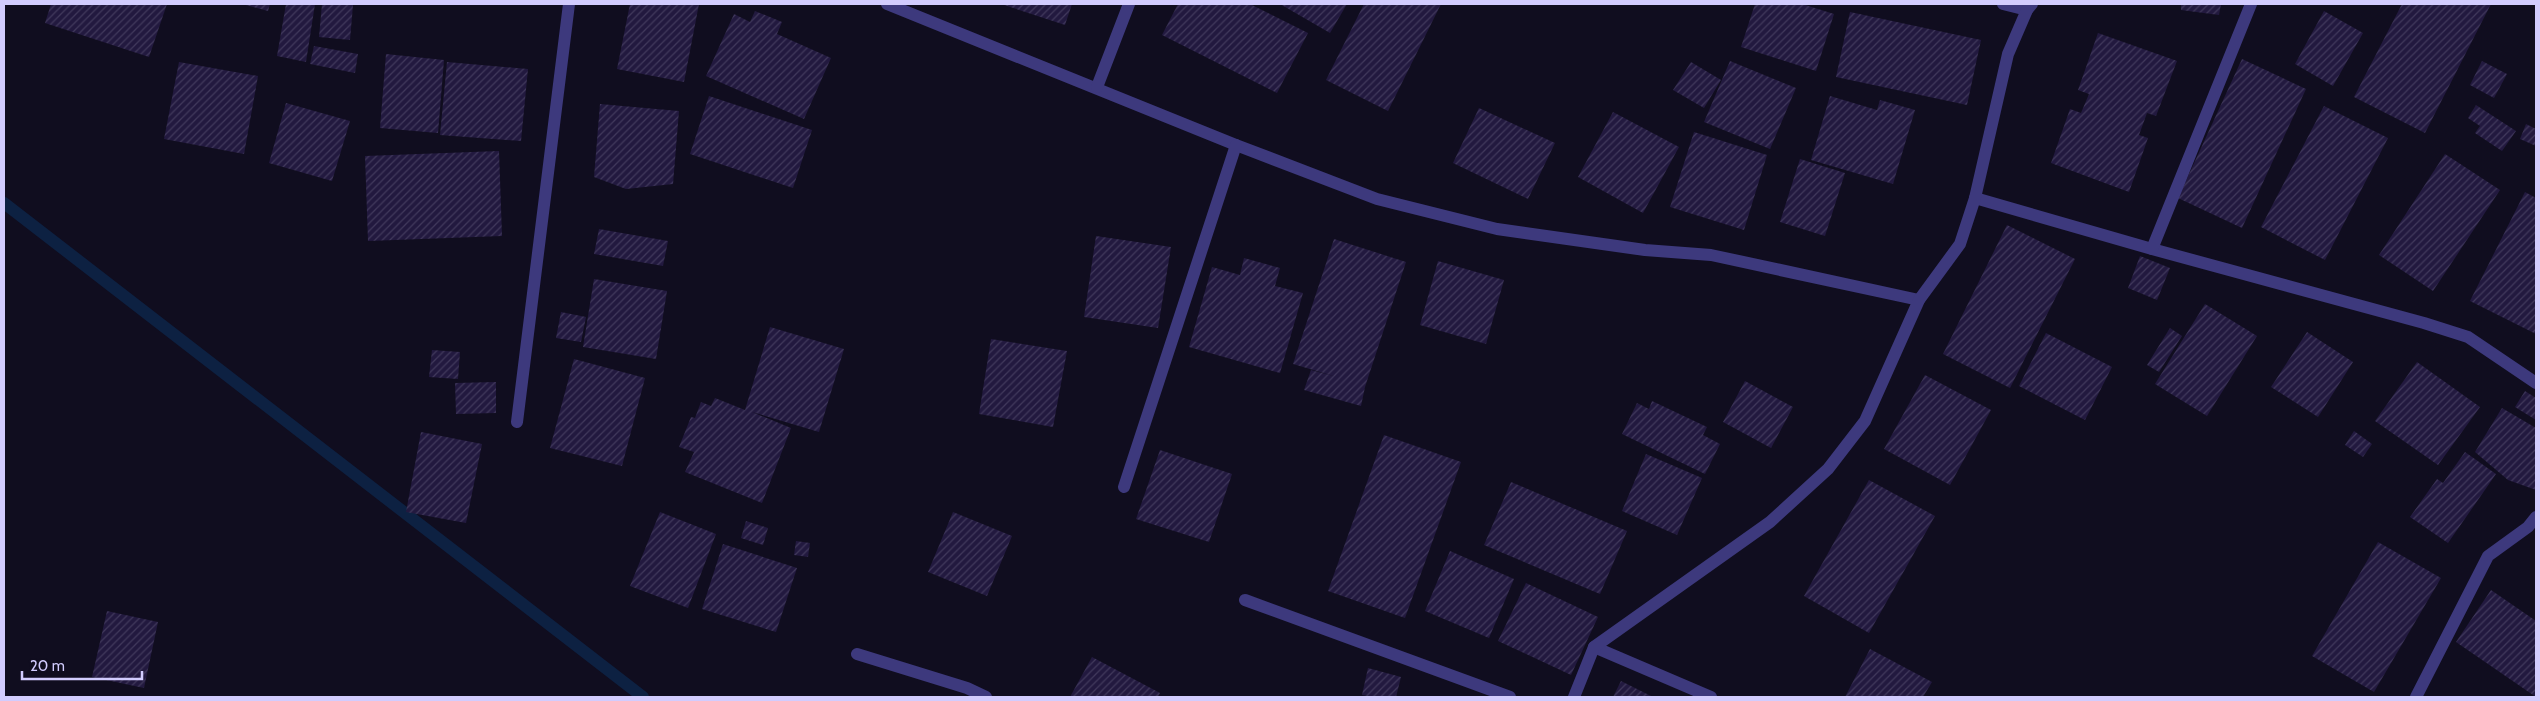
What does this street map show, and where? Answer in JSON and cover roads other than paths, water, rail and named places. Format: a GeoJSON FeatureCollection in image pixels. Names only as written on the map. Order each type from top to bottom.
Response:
{"type":"FeatureCollection","features":[{"type":"Feature","properties":{"kind":"street"},"geometry":{"type":"LineString","coordinates":[[517,422],[568,4]]}},
{"type":"Feature","properties":{"kind":"street"},"geometry":{"type":"LineString","coordinates":[[887,4],[1097,87],[1236,145],[1377,199],[1497,229],[1645,250],[1710,255],[1919,300]]}},
{"type":"Feature","properties":{"kind":"street"},"geometry":{"type":"LineString","coordinates":[[1097,87],[1129,4]]}},
{"type":"Feature","properties":{"kind":"street"},"geometry":{"type":"LineString","coordinates":[[1574,697],[1594,647],[1770,522],[1828,469],[1865,421],[1919,300],[1960,244],[1975,198],[2008,54],[2029,7],[2003,4]]}},
{"type":"Feature","properties":{"kind":"street"},"geometry":{"type":"LineString","coordinates":[[2152,249],[2251,4]]}},
{"type":"Feature","properties":{"kind":"street"},"geometry":{"type":"LineString","coordinates":[[1124,487],[1236,145]]}},
{"type":"Feature","properties":{"kind":"street"},"geometry":{"type":"LineString","coordinates":[[1975,198],[2152,249],[2424,323],[2468,338],[2536,383]]}},
{"type":"Feature","properties":{"kind":"street"},"geometry":{"type":"LineString","coordinates":[[2416,697],[2488,556],[2528,527],[2536,517]]}},
{"type":"Feature","properties":{"kind":"street"},"geometry":{"type":"LineString","coordinates":[[1245,600],[1510,697]]}},
{"type":"Feature","properties":{"kind":"street"},"geometry":{"type":"LineString","coordinates":[[1594,647],[1711,697]]}},
{"type":"Feature","properties":{"kind":"street"},"geometry":{"type":"LineString","coordinates":[[857,654],[967,688],[986,697]]}},
{"type":"Feature","properties":{"kind":"waterway"},"geometry":{"type":"LineString","coordinates":[[4,203],[643,697]]}}]}
